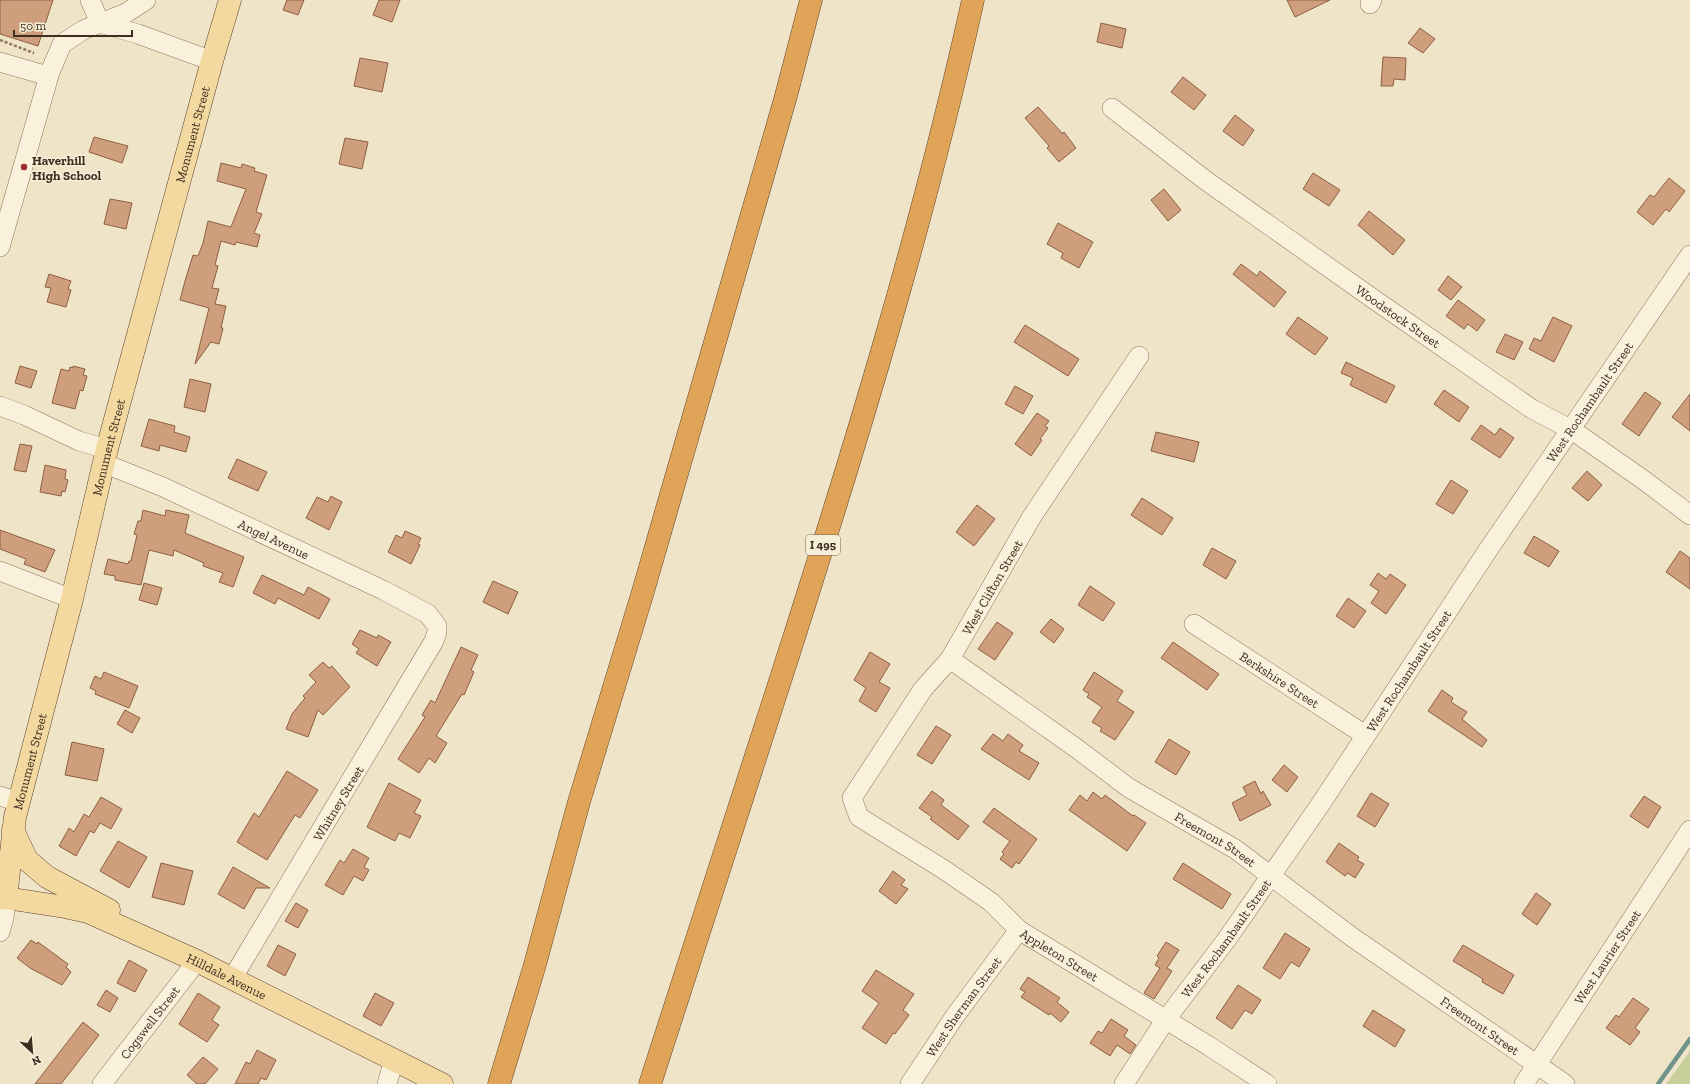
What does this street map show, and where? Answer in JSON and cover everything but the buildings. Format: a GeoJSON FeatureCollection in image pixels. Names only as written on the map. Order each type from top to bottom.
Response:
{"type":"FeatureCollection","features":[{"type":"Feature","properties":{"kind":"highway"},"geometry":{"type":"LineString","coordinates":[[498,1084],[534,968],[579,802],[642,595],[786,96],[812,0]]}},
{"type":"Feature","properties":{"kind":"highway","name":"I 495"},"geometry":{"type":"LineString","coordinates":[[650,1084],[855,447],[891,326],[929,185],[973,0]]}},
{"type":"Feature","properties":{"kind":"main road","name":"Monument Street"},"geometry":{"type":"LineString","coordinates":[[3,899],[13,829],[9,799],[72,599],[105,456],[212,61],[230,0]]}},
{"type":"Feature","properties":{"kind":"main road"},"geometry":{"type":"LineString","coordinates":[[0,849],[13,829]]}},
{"type":"Feature","properties":{"kind":"main road"},"geometry":{"type":"LineString","coordinates":[[13,829],[27,860],[47,877],[121,916],[139,934]]}},
{"type":"Feature","properties":{"kind":"main road","name":"Hilldale Avenue"},"geometry":{"type":"LineString","coordinates":[[3,899],[65,907],[88,912],[139,934],[232,979],[442,1084]]}},
{"type":"Feature","properties":{"kind":"street"},"geometry":{"type":"LineString","coordinates":[[90,0],[100,23]]}},
{"type":"Feature","properties":{"kind":"street"},"geometry":{"type":"LineString","coordinates":[[0,247],[48,76],[62,44],[82,30],[126,13],[147,0]]}},
{"type":"Feature","properties":{"kind":"street"},"geometry":{"type":"LineString","coordinates":[[138,34],[147,0]]}},
{"type":"Feature","properties":{"kind":"street"},"geometry":{"type":"LineString","coordinates":[[100,23],[138,34],[212,61]]}},
{"type":"Feature","properties":{"kind":"street"},"geometry":{"type":"LineString","coordinates":[[0,62],[48,76]]}},
{"type":"Feature","properties":{"kind":"street","name":"Woodstock Street"},"geometry":{"type":"LineString","coordinates":[[1112,108],[1205,180],[1372,298],[1532,409],[1572,430],[1641,478],[1690,515]]}},
{"type":"Feature","properties":{"kind":"street","name":"West Rochambault Street"},"geometry":{"type":"LineString","coordinates":[[1124,1084],[1166,1020],[1227,939],[1320,806],[1365,735],[1488,550],[1572,430],[1690,256]]}},
{"type":"Feature","properties":{"kind":"street","name":"West Clifton Street"},"geometry":{"type":"LineString","coordinates":[[859,816],[852,798],[923,689],[950,659],[1031,518],[1140,356]]}},
{"type":"Feature","properties":{"kind":"street","name":"Angel Avenue"},"geometry":{"type":"LineString","coordinates":[[0,406],[24,415],[79,441],[163,487],[383,590],[428,614],[436,626]]}},
{"type":"Feature","properties":{"kind":"street"},"geometry":{"type":"LineString","coordinates":[[0,571],[72,599]]}},
{"type":"Feature","properties":{"kind":"street","name":"Berkshire Street"},"geometry":{"type":"LineString","coordinates":[[1194,624],[1365,735]]}},
{"type":"Feature","properties":{"kind":"street","name":"Whitney Street"},"geometry":{"type":"LineString","coordinates":[[232,979],[434,641],[438,632],[436,626]]}},
{"type":"Feature","properties":{"kind":"street","name":"Freemont Street"},"geometry":{"type":"LineString","coordinates":[[950,659],[1076,748],[1129,788],[1235,848],[1352,937],[1565,1084]]}},
{"type":"Feature","properties":{"kind":"street","name":"Appleton Street"},"geometry":{"type":"LineString","coordinates":[[859,816],[943,869],[985,898],[1019,930],[1209,1046],[1267,1084]]}},
{"type":"Feature","properties":{"kind":"street","name":"West Laurier Street"},"geometry":{"type":"LineString","coordinates":[[1524,1084],[1690,830]]}},
{"type":"Feature","properties":{"kind":"street"},"geometry":{"type":"LineString","coordinates":[[0,932],[4,918],[3,899]]}},
{"type":"Feature","properties":{"kind":"street","name":"West Sherman Street"},"geometry":{"type":"LineString","coordinates":[[910,1084],[955,1016],[1019,930]]}},
{"type":"Feature","properties":{"kind":"street","name":"Cogswell Street"},"geometry":{"type":"LineString","coordinates":[[102,1084],[197,962]]}},
{"type":"Feature","properties":{"kind":"street"},"geometry":{"type":"LineString","coordinates":[[387,1084],[394,1060]]}},
{"type":"Feature","properties":{"kind":"path"},"geometry":{"type":"LineString","coordinates":[[0,40],[28,49],[39,56]]}},
{"type":"Feature","properties":{"kind":"green space"},"geometry":{"type":"Polygon","coordinates":[[[1690,1051],[1690,1084],[1666,1084],[1690,1051]]]}},
{"type":"Feature","properties":{"kind":"waterway"},"geometry":{"type":"LineString","coordinates":[[1658,1084],[1690,1039]]}},
{"type":"Feature","properties":{"kind":"place","name":"Haverhill High School"},"geometry":{"type":"Point","coordinates":[24,167]}}]}
